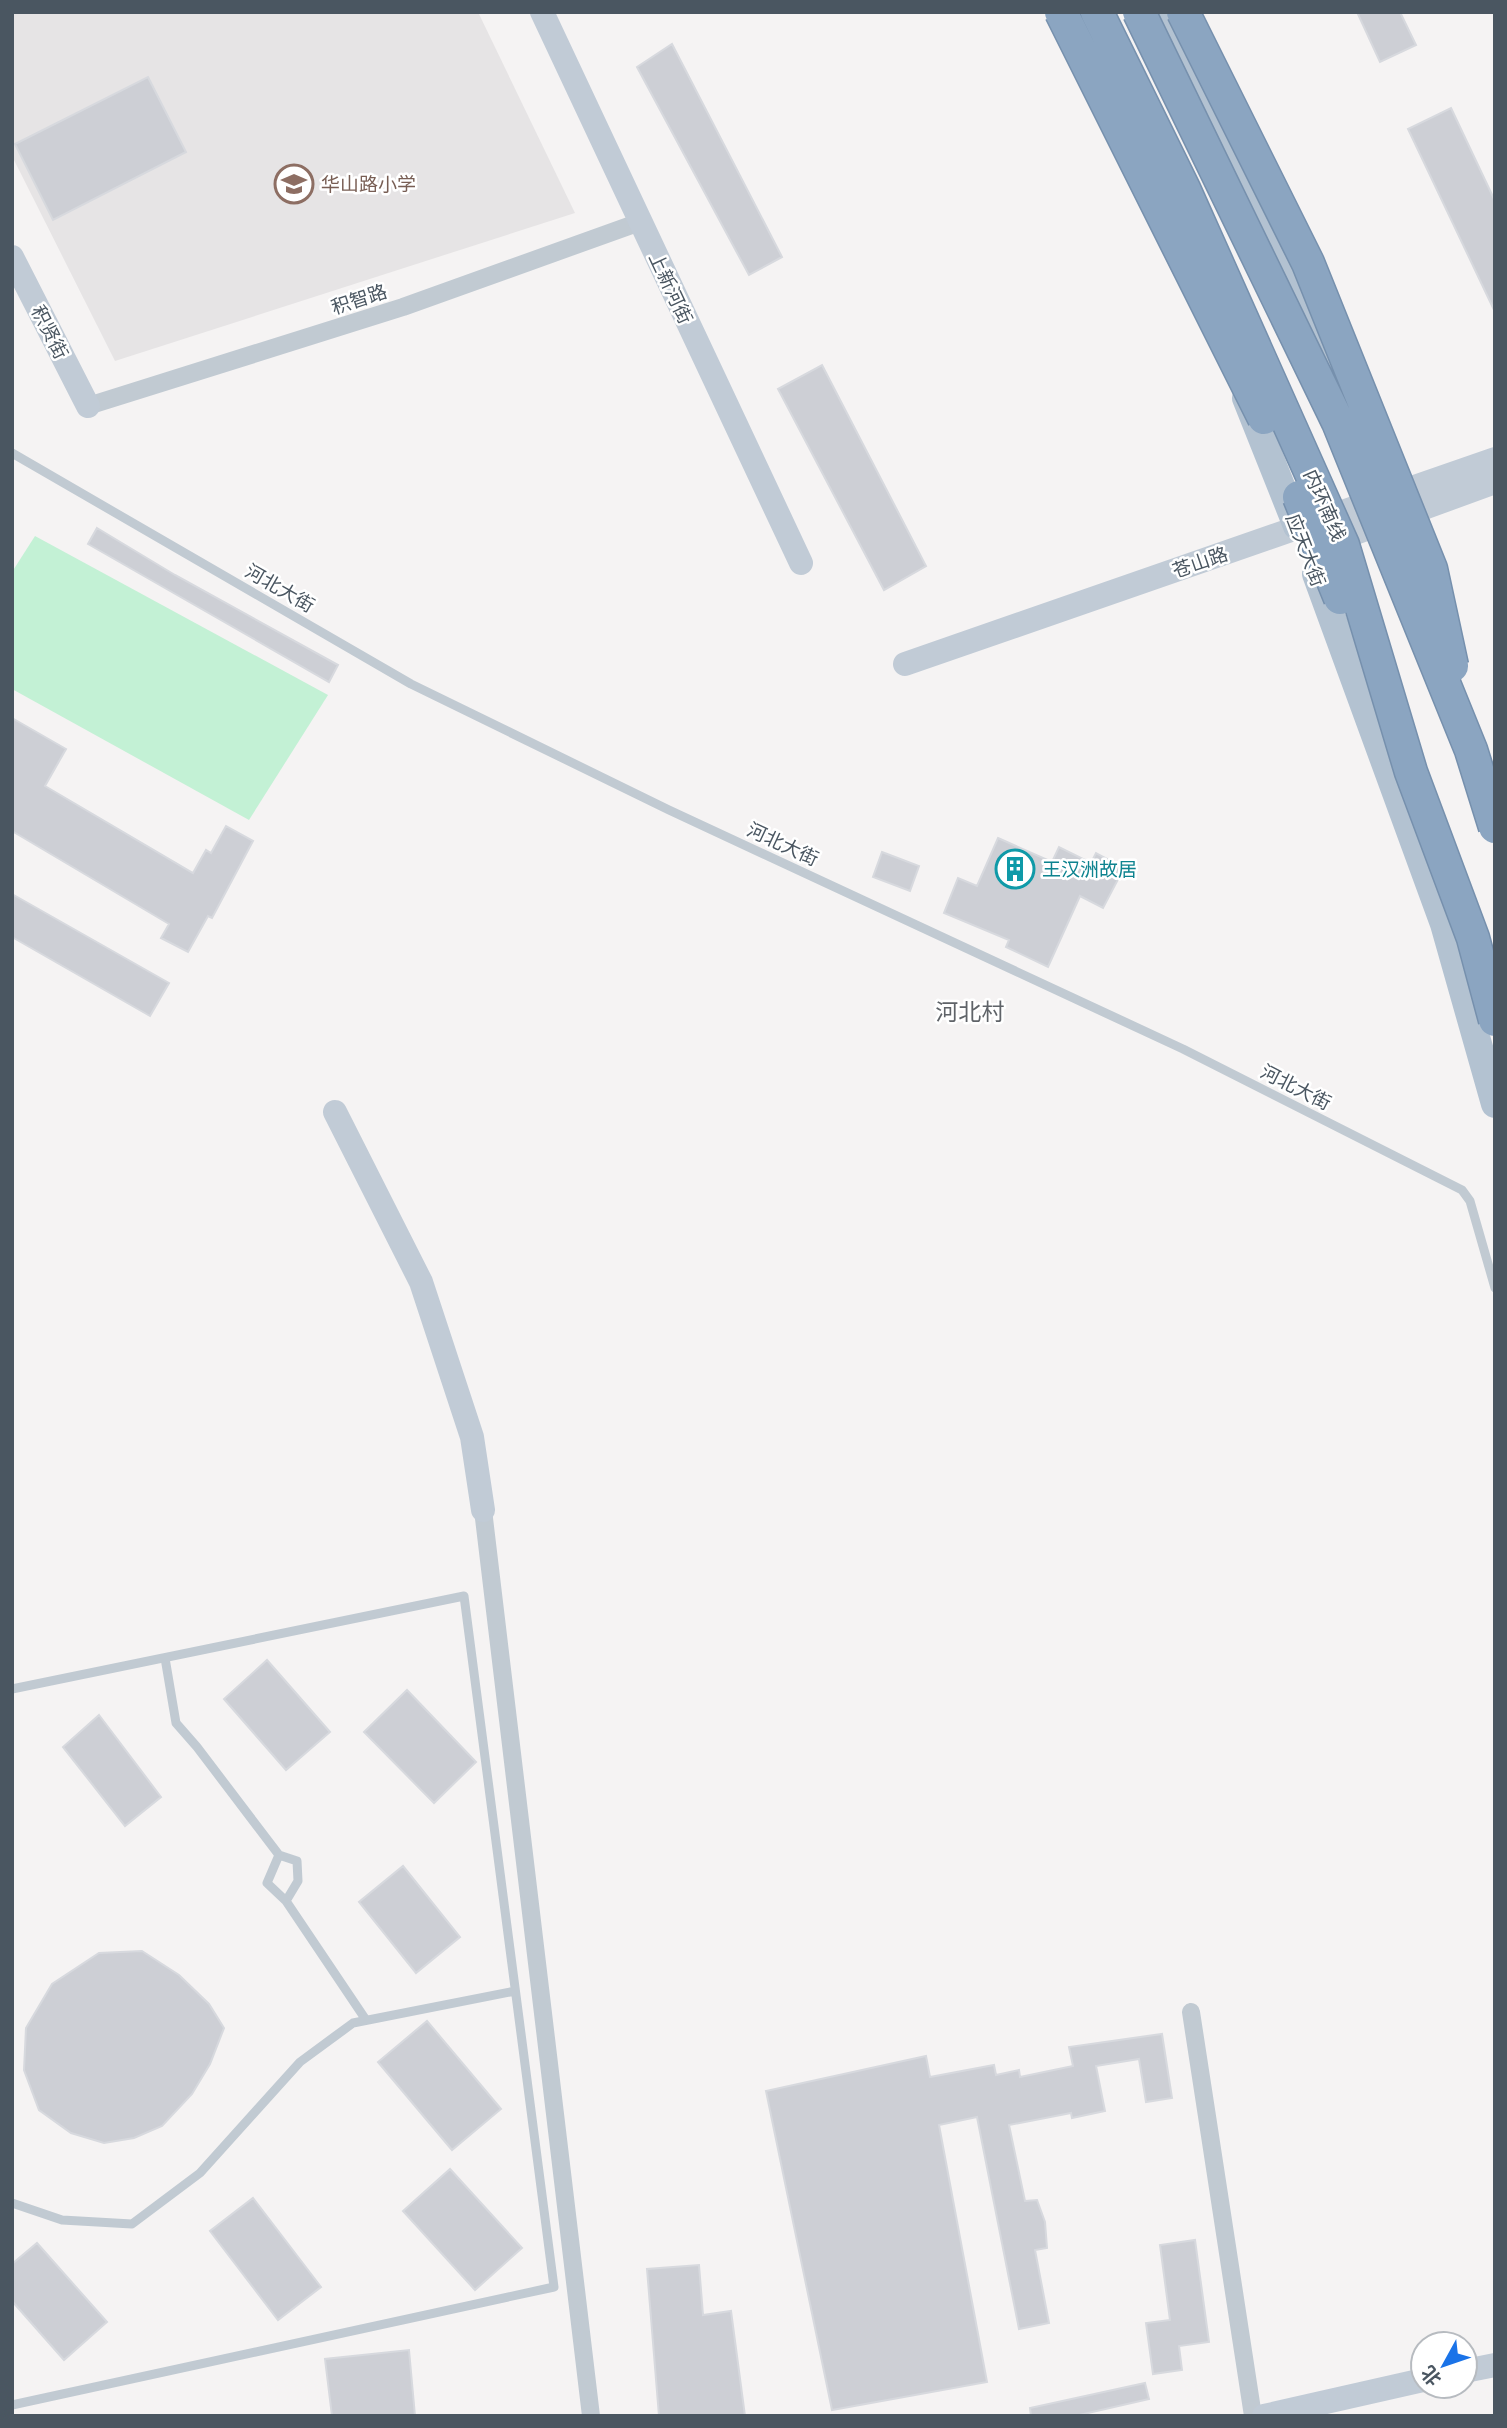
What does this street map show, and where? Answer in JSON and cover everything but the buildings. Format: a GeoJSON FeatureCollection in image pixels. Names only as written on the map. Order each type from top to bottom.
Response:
{"type":"FeatureCollection","features":[{"type":"Feature","properties":{"kind":"highway"},"geometry":{"type":"LineString","coordinates":[[1061,12],[1278,446],[1411,772]]}},
{"type":"Feature","properties":{"kind":"highway","name":"内环南线"},"geometry":{"type":"LineString","coordinates":[[1097,12],[1184,188],[1343,545],[1411,772],[1473,938],[1495,1020]]}},
{"type":"Feature","properties":{"kind":"highway"},"geometry":{"type":"LineString","coordinates":[[1139,12],[1338,422],[1471,750],[1495,827]]}},
{"type":"Feature","properties":{"kind":"highway"},"geometry":{"type":"LineString","coordinates":[[1183,12],[1308,263],[1431,569],[1471,750]]}},
{"type":"Feature","properties":{"kind":"main road","name":"应天大街"},"geometry":{"type":"LineString","coordinates":[[1075,12],[1167,199],[1303,539],[1444,924],[1495,1104]]}},
{"type":"Feature","properties":{"kind":"main road"},"geometry":{"type":"LineString","coordinates":[[1163,12],[1240,171],[1393,505],[1495,785]]}},
{"type":"Feature","properties":{"kind":"street","name":"上新河街"},"geometry":{"type":"LineString","coordinates":[[542,12],[801,564]]}},
{"type":"Feature","properties":{"kind":"street","name":"积智路"},"geometry":{"type":"LineString","coordinates":[[88,406],[403,307],[640,222]]}},
{"type":"Feature","properties":{"kind":"street","name":"积贤街"},"geometry":{"type":"LineString","coordinates":[[12,257],[88,406]]}},
{"type":"Feature","properties":{"kind":"street","name":"苍山路"},"geometry":{"type":"LineString","coordinates":[[905,664],[1303,539],[1393,505],[1495,459]]}},
{"type":"Feature","properties":{"kind":"street","name":"苍山路"},"geometry":{"type":"LineString","coordinates":[[1393,505],[1495,482]]}},
{"type":"Feature","properties":{"kind":"street"},"geometry":{"type":"LineString","coordinates":[[335,1112],[421,1282],[472,1437],[483,1510],[591,2416]]}},
{"type":"Feature","properties":{"kind":"street"},"geometry":{"type":"LineString","coordinates":[[1191,2012],[1253,2416]]}},
{"type":"Feature","properties":{"kind":"street"},"geometry":{"type":"LineString","coordinates":[[1264,2416],[1409,2384]]}},
{"type":"Feature","properties":{"kind":"lane","name":"河北大街"},"geometry":{"type":"LineString","coordinates":[[12,453],[411,684],[669,810],[1183,1049],[1462,1190],[1470,1201],[1495,1288]]}},
{"type":"Feature","properties":{"kind":"lane"},"geometry":{"type":"LineString","coordinates":[[12,1689],[464,1596],[554,2287],[12,2405]]}},
{"type":"Feature","properties":{"kind":"lane"},"geometry":{"type":"LineString","coordinates":[[165,1658],[176,1723],[197,1746],[279,1855],[297,1861],[298,1881],[286,1901]]}},
{"type":"Feature","properties":{"kind":"lane"},"geometry":{"type":"LineString","coordinates":[[279,1855],[267,1882],[286,1901],[366,2020]]}},
{"type":"Feature","properties":{"kind":"lane"},"geometry":{"type":"LineString","coordinates":[[12,2203],[62,2220],[132,2224],[200,2173],[300,2062],[354,2023],[515,1991]]}},
{"type":"Feature","properties":{"kind":"shaded area","name":"华山路小学"},"geometry":{"type":"Polygon","coordinates":[[[12,12],[478,12],[575,213],[115,361],[12,156],[12,12]]]}},
{"type":"Feature","properties":{"kind":"green space"},"geometry":{"type":"Polygon","coordinates":[[[35,536],[328,695],[249,820],[12,689],[12,572],[35,536]]]}},
{"type":"Feature","properties":{"kind":"place","name":"华山路小学"},"geometry":{"type":"Point","coordinates":[294,184]}},
{"type":"Feature","properties":{"kind":"place","name":"王汉洲故居"},"geometry":{"type":"Point","coordinates":[1015,869]}},
{"type":"Feature","properties":{"kind":"district","name":"河北村"},"geometry":{"type":"Point","coordinates":[970,1012]}}]}
